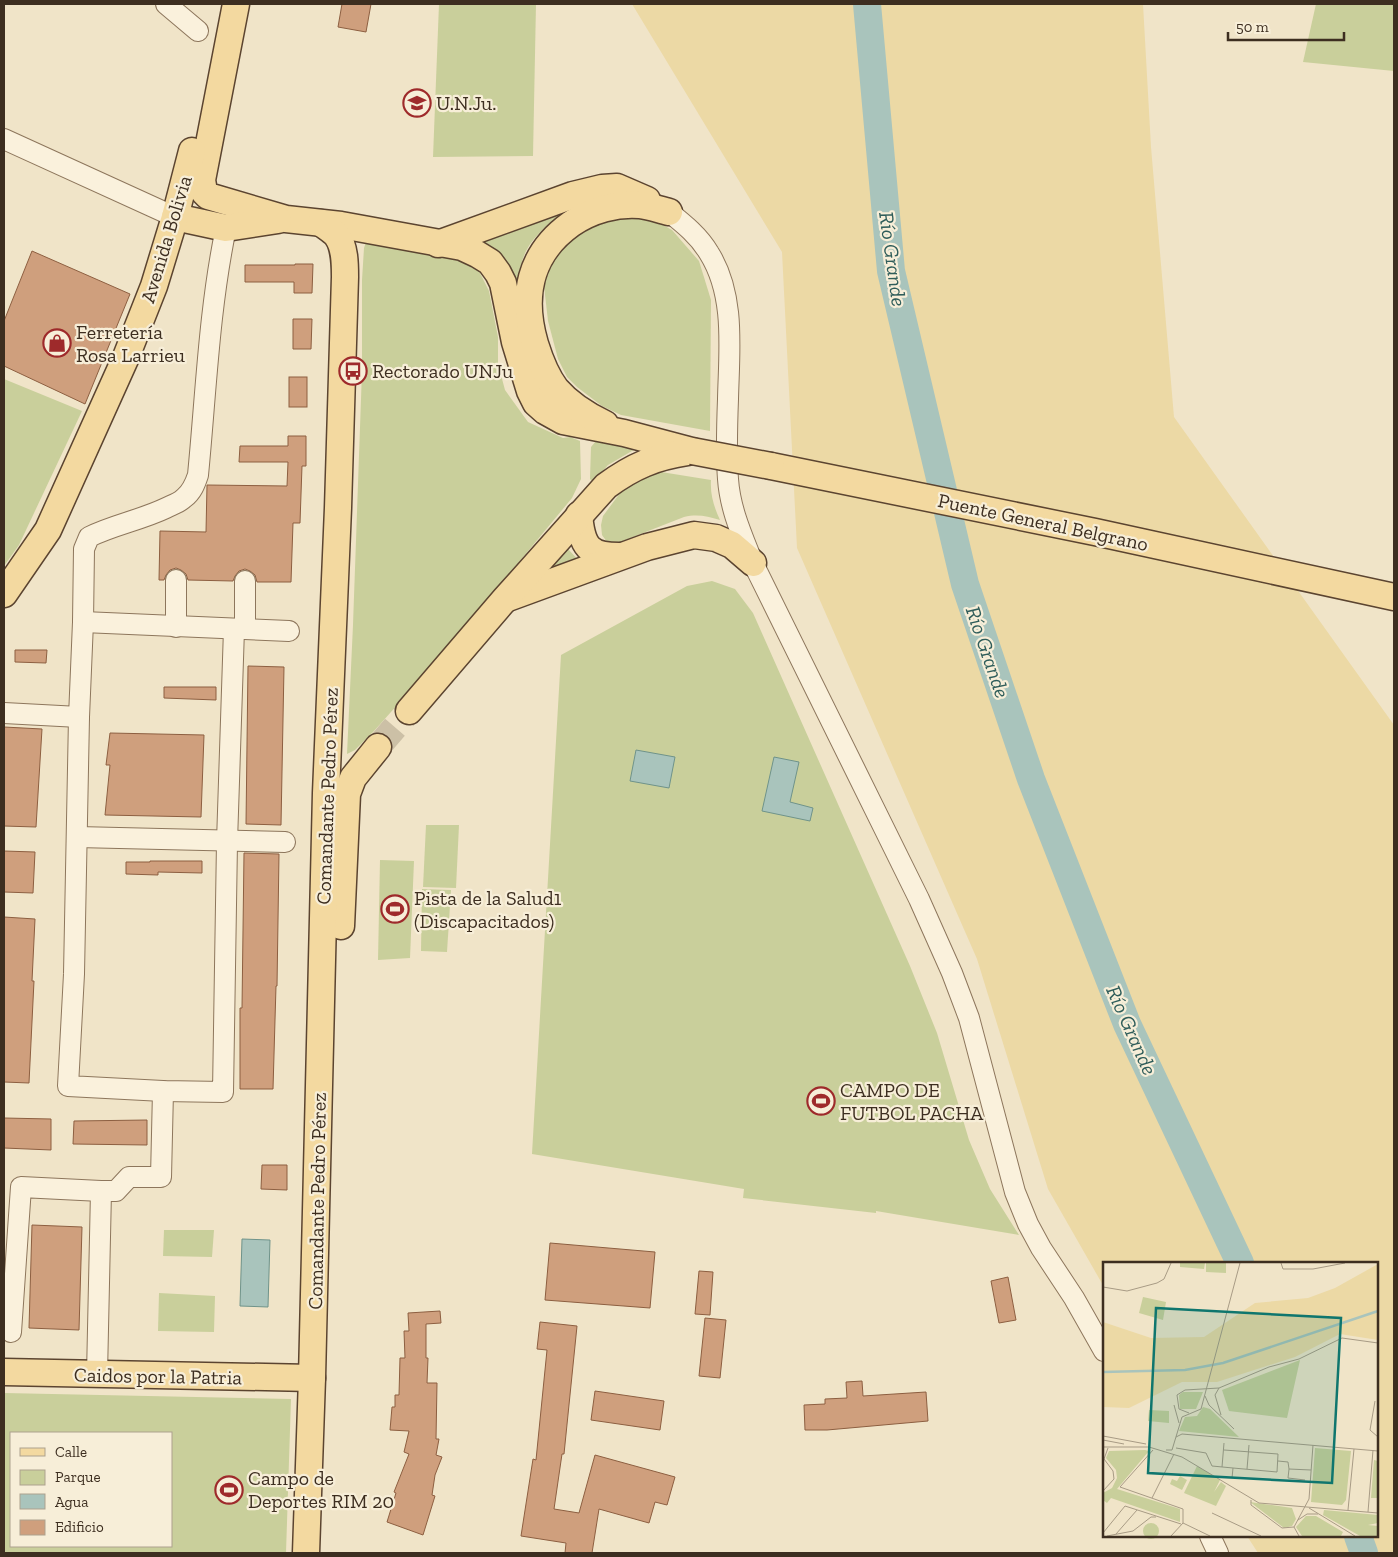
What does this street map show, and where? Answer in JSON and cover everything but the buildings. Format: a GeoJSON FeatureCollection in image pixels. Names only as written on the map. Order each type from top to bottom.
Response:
{"type":"FeatureCollection","features":[{"type":"Feature","properties":{"kind":"main road","name":"Avenida Bolivia"},"geometry":{"type":"LineString","coordinates":[[4,594],[48,530],[101,415],[154,286],[175,217],[217,50],[223,4]]}},
{"type":"Feature","properties":{"kind":"main road","name":"Avenida Bolivia"},"geometry":{"type":"LineString","coordinates":[[236,4],[202,185],[204,192],[208,196],[286,218]]}},
{"type":"Feature","properties":{"kind":"main road"},"geometry":{"type":"LineString","coordinates":[[437,244],[573,195],[602,188],[617,187],[633,192],[669,212]]}},
{"type":"Feature","properties":{"kind":"main road"},"geometry":{"type":"LineString","coordinates":[[624,434],[587,415],[557,389],[541,364],[533,338],[528,311],[529,284],[536,265],[546,247],[558,233],[576,220],[620,205],[641,205],[669,212]]}},
{"type":"Feature","properties":{"kind":"main road"},"geometry":{"type":"LineString","coordinates":[[175,217],[226,228],[286,218],[341,225],[437,244],[462,247],[477,254],[490,262],[504,283],[515,342],[530,391],[536,403],[545,411],[564,421],[624,434]]}},
{"type":"Feature","properties":{"kind":"main road","name":"Comandante Pedro Pérez"},"geometry":{"type":"LineString","coordinates":[[306,1553],[326,793],[338,516],[345,270],[342,249],[337,237],[321,223]]}},
{"type":"Feature","properties":{"kind":"main road","name":"Puente General Belgrano"},"geometry":{"type":"LineString","coordinates":[[624,434],[692,451],[1095,532],[1394,596]]}},
{"type":"Feature","properties":{"kind":"main road"},"geometry":{"type":"LineString","coordinates":[[409,711],[505,599],[606,486],[627,471],[658,457],[692,451]]}},
{"type":"Feature","properties":{"kind":"main road"},"geometry":{"type":"LineString","coordinates":[[579,515],[580,531],[588,547],[602,556],[620,556]]}},
{"type":"Feature","properties":{"kind":"main road"},"geometry":{"type":"LineString","coordinates":[[505,599],[671,539],[700,535],[716,538],[732,545],[753,563]]}},
{"type":"Feature","properties":{"kind":"main road"},"geometry":{"type":"LineString","coordinates":[[315,1265],[330,1188],[347,794],[352,778],[378,747]]}},
{"type":"Feature","properties":{"kind":"main road","name":"Caidos por la Patria"},"geometry":{"type":"LineString","coordinates":[[4,1372],[312,1378]]}},
{"type":"Feature","properties":{"kind":"street"},"geometry":{"type":"LineString","coordinates":[[166,4],[198,31]]}},
{"type":"Feature","properties":{"kind":"street"},"geometry":{"type":"LineString","coordinates":[[4,138],[175,217]]}},
{"type":"Feature","properties":{"kind":"street"},"geometry":{"type":"LineString","coordinates":[[669,212],[692,231],[710,254],[721,279],[727,306],[730,350],[728,479],[732,509],[753,563],[919,899],[952,973],[969,1018],[1015,1192],[1028,1224],[1103,1348]]}},
{"type":"Feature","properties":{"kind":"street"},"geometry":{"type":"LineString","coordinates":[[226,228],[219,260],[208,348],[198,475],[195,485],[180,502],[154,514],[100,531],[89,537],[84,549],[74,974],[68,1086],[163,1092],[223,1092],[227,842],[240,629],[245,581]]}},
{"type":"Feature","properties":{"kind":"street"},"geometry":{"type":"LineString","coordinates":[[176,580],[176,627]]}},
{"type":"Feature","properties":{"kind":"street"},"geometry":{"type":"LineString","coordinates":[[83,622],[289,631]]}},
{"type":"Feature","properties":{"kind":"street"},"geometry":{"type":"LineString","coordinates":[[4,713],[79,717]]}},
{"type":"Feature","properties":{"kind":"street"},"geometry":{"type":"LineString","coordinates":[[77,837],[285,842]]}},
{"type":"Feature","properties":{"kind":"street"},"geometry":{"type":"LineString","coordinates":[[11,1332],[21,1188],[116,1191],[129,1177],[161,1177],[163,1092]]}},
{"type":"Feature","properties":{"kind":"street"},"geometry":{"type":"LineString","coordinates":[[97,1375],[100,1191]]}},
{"type":"Feature","properties":{"kind":"street"},"geometry":{"type":"LineString","coordinates":[[1210,1537],[1218,1553]]}},
{"type":"Feature","properties":{"kind":"green space"},"geometry":{"type":"Polygon","coordinates":[[[439,4],[536,4],[533,156],[433,157],[439,4]]]}},
{"type":"Feature","properties":{"kind":"green space"},"geometry":{"type":"Polygon","coordinates":[[[1316,4],[1394,4],[1394,71],[1303,62],[1316,4]]]}},
{"type":"Feature","properties":{"kind":"green space"},"geometry":{"type":"Polygon","coordinates":[[[569,208],[545,227],[530,244],[518,275],[514,300],[469,239],[569,208]]]}},
{"type":"Feature","properties":{"kind":"green space"},"geometry":{"type":"Polygon","coordinates":[[[633,216],[654,220],[672,230],[699,261],[711,300],[710,431],[621,415],[602,406],[567,377],[558,359],[548,321],[544,286],[556,247],[590,222],[633,216]]]}},
{"type":"Feature","properties":{"kind":"green space"},"geometry":{"type":"Polygon","coordinates":[[[366,242],[465,260],[477,267],[489,291],[498,337],[498,364],[505,390],[528,422],[563,438],[570,437],[580,441],[581,479],[572,498],[441,656],[374,731],[355,750],[347,754],[362,371],[362,280],[366,242]]]}},
{"type":"Feature","properties":{"kind":"green space"},"geometry":{"type":"Polygon","coordinates":[[[4,379],[82,411],[19,545],[4,566],[4,379]]]}},
{"type":"Feature","properties":{"kind":"green space"},"geometry":{"type":"Polygon","coordinates":[[[607,440],[637,448],[608,465],[593,482],[590,479],[591,447],[596,441],[607,440]]]}},
{"type":"Feature","properties":{"kind":"green space"},"geometry":{"type":"Polygon","coordinates":[[[655,471],[711,480],[713,501],[720,520],[702,516],[684,517],[620,542],[607,542],[602,535],[601,525],[603,516],[629,481],[655,471]]]}},
{"type":"Feature","properties":{"kind":"green space"},"geometry":{"type":"Polygon","coordinates":[[[566,541],[569,550],[581,563],[534,581],[566,541]]]}},
{"type":"Feature","properties":{"kind":"green space"},"geometry":{"type":"Polygon","coordinates":[[[712,581],[735,589],[753,613],[910,966],[937,1033],[969,1140],[990,1189],[1019,1235],[876,1211],[876,1213],[743,1198],[744,1189],[532,1154],[561,655],[687,586],[712,581]]]}},
{"type":"Feature","properties":{"kind":"green space"},"geometry":{"type":"Polygon","coordinates":[[[426,825],[459,825],[456,888],[423,887],[426,825]]]}},
{"type":"Feature","properties":{"kind":"green space","name":"Pista de la Salud1 (Discapacitados)"},"geometry":{"type":"Polygon","coordinates":[[[380,860],[414,861],[410,958],[378,960],[380,860]]]}},
{"type":"Feature","properties":{"kind":"green space"},"geometry":{"type":"Polygon","coordinates":[[[422,889],[451,890],[447,952],[421,951],[422,889]]]}},
{"type":"Feature","properties":{"kind":"green space"},"geometry":{"type":"Polygon","coordinates":[[[164,1230],[214,1230],[212,1257],[163,1256],[164,1230]]]}},
{"type":"Feature","properties":{"kind":"green space"},"geometry":{"type":"Polygon","coordinates":[[[159,1293],[215,1296],[214,1332],[158,1331],[159,1293]]]}},
{"type":"Feature","properties":{"kind":"green space","name":"Campo de Deportes RIM 20"},"geometry":{"type":"Polygon","coordinates":[[[4,1393],[291,1399],[286,1553],[4,1553],[4,1393]]]}},
{"type":"Feature","properties":{"kind":"sand"},"geometry":{"type":"Polygon","coordinates":[[[632,4],[1143,4],[1151,147],[1174,417],[1394,725],[1394,1553],[1258,1553],[1248,1537],[1378,1537],[1378,1262],[1103,1262],[1103,1285],[1048,1189],[977,959],[797,548],[782,252],[632,4]]]}},
{"type":"Feature","properties":{"kind":"water"},"geometry":{"type":"Polygon","coordinates":[[[636,750],[675,757],[669,788],[630,781],[636,750]]]}},
{"type":"Feature","properties":{"kind":"water"},"geometry":{"type":"Polygon","coordinates":[[[774,757],[799,762],[790,802],[813,808],[810,821],[762,811],[774,757]]]}},
{"type":"Feature","properties":{"kind":"water"},"geometry":{"type":"Polygon","coordinates":[[[242,1239],[270,1240],[268,1307],[240,1306],[242,1239]]]}},
{"type":"Feature","properties":{"kind":"waterway","name":"Río Grande"},"geometry":{"type":"LineString","coordinates":[[867,4],[891,271],[965,584],[1031,779],[1127,1024],[1240,1262]]}},
{"type":"Feature","properties":{"kind":"waterway","name":"Río Grande"},"geometry":{"type":"LineString","coordinates":[[1358,1537],[1364,1553]]}},
{"type":"Feature","properties":{"kind":"tunnel"},"geometry":{"type":"LineString","coordinates":[[378,747],[409,711]]}},
{"type":"Feature","properties":{"kind":"place","name":"U.N.Ju."},"geometry":{"type":"Point","coordinates":[417,103]}},
{"type":"Feature","properties":{"kind":"place","name":"Ferretería Rosa Larrieu"},"geometry":{"type":"Point","coordinates":[57,343]}},
{"type":"Feature","properties":{"kind":"place","name":"Rectorado UNJu"},"geometry":{"type":"Point","coordinates":[353,371]}},
{"type":"Feature","properties":{"kind":"place","name":"Pista de la Salud1 (Discapacitados)"},"geometry":{"type":"Point","coordinates":[395,909]}},
{"type":"Feature","properties":{"kind":"place","name":"CAMPO DE FUTBOL PACHA"},"geometry":{"type":"Point","coordinates":[821,1101]}},
{"type":"Feature","properties":{"kind":"place","name":"Campo de Deportes RIM 20"},"geometry":{"type":"Point","coordinates":[229,1490]}}]}
